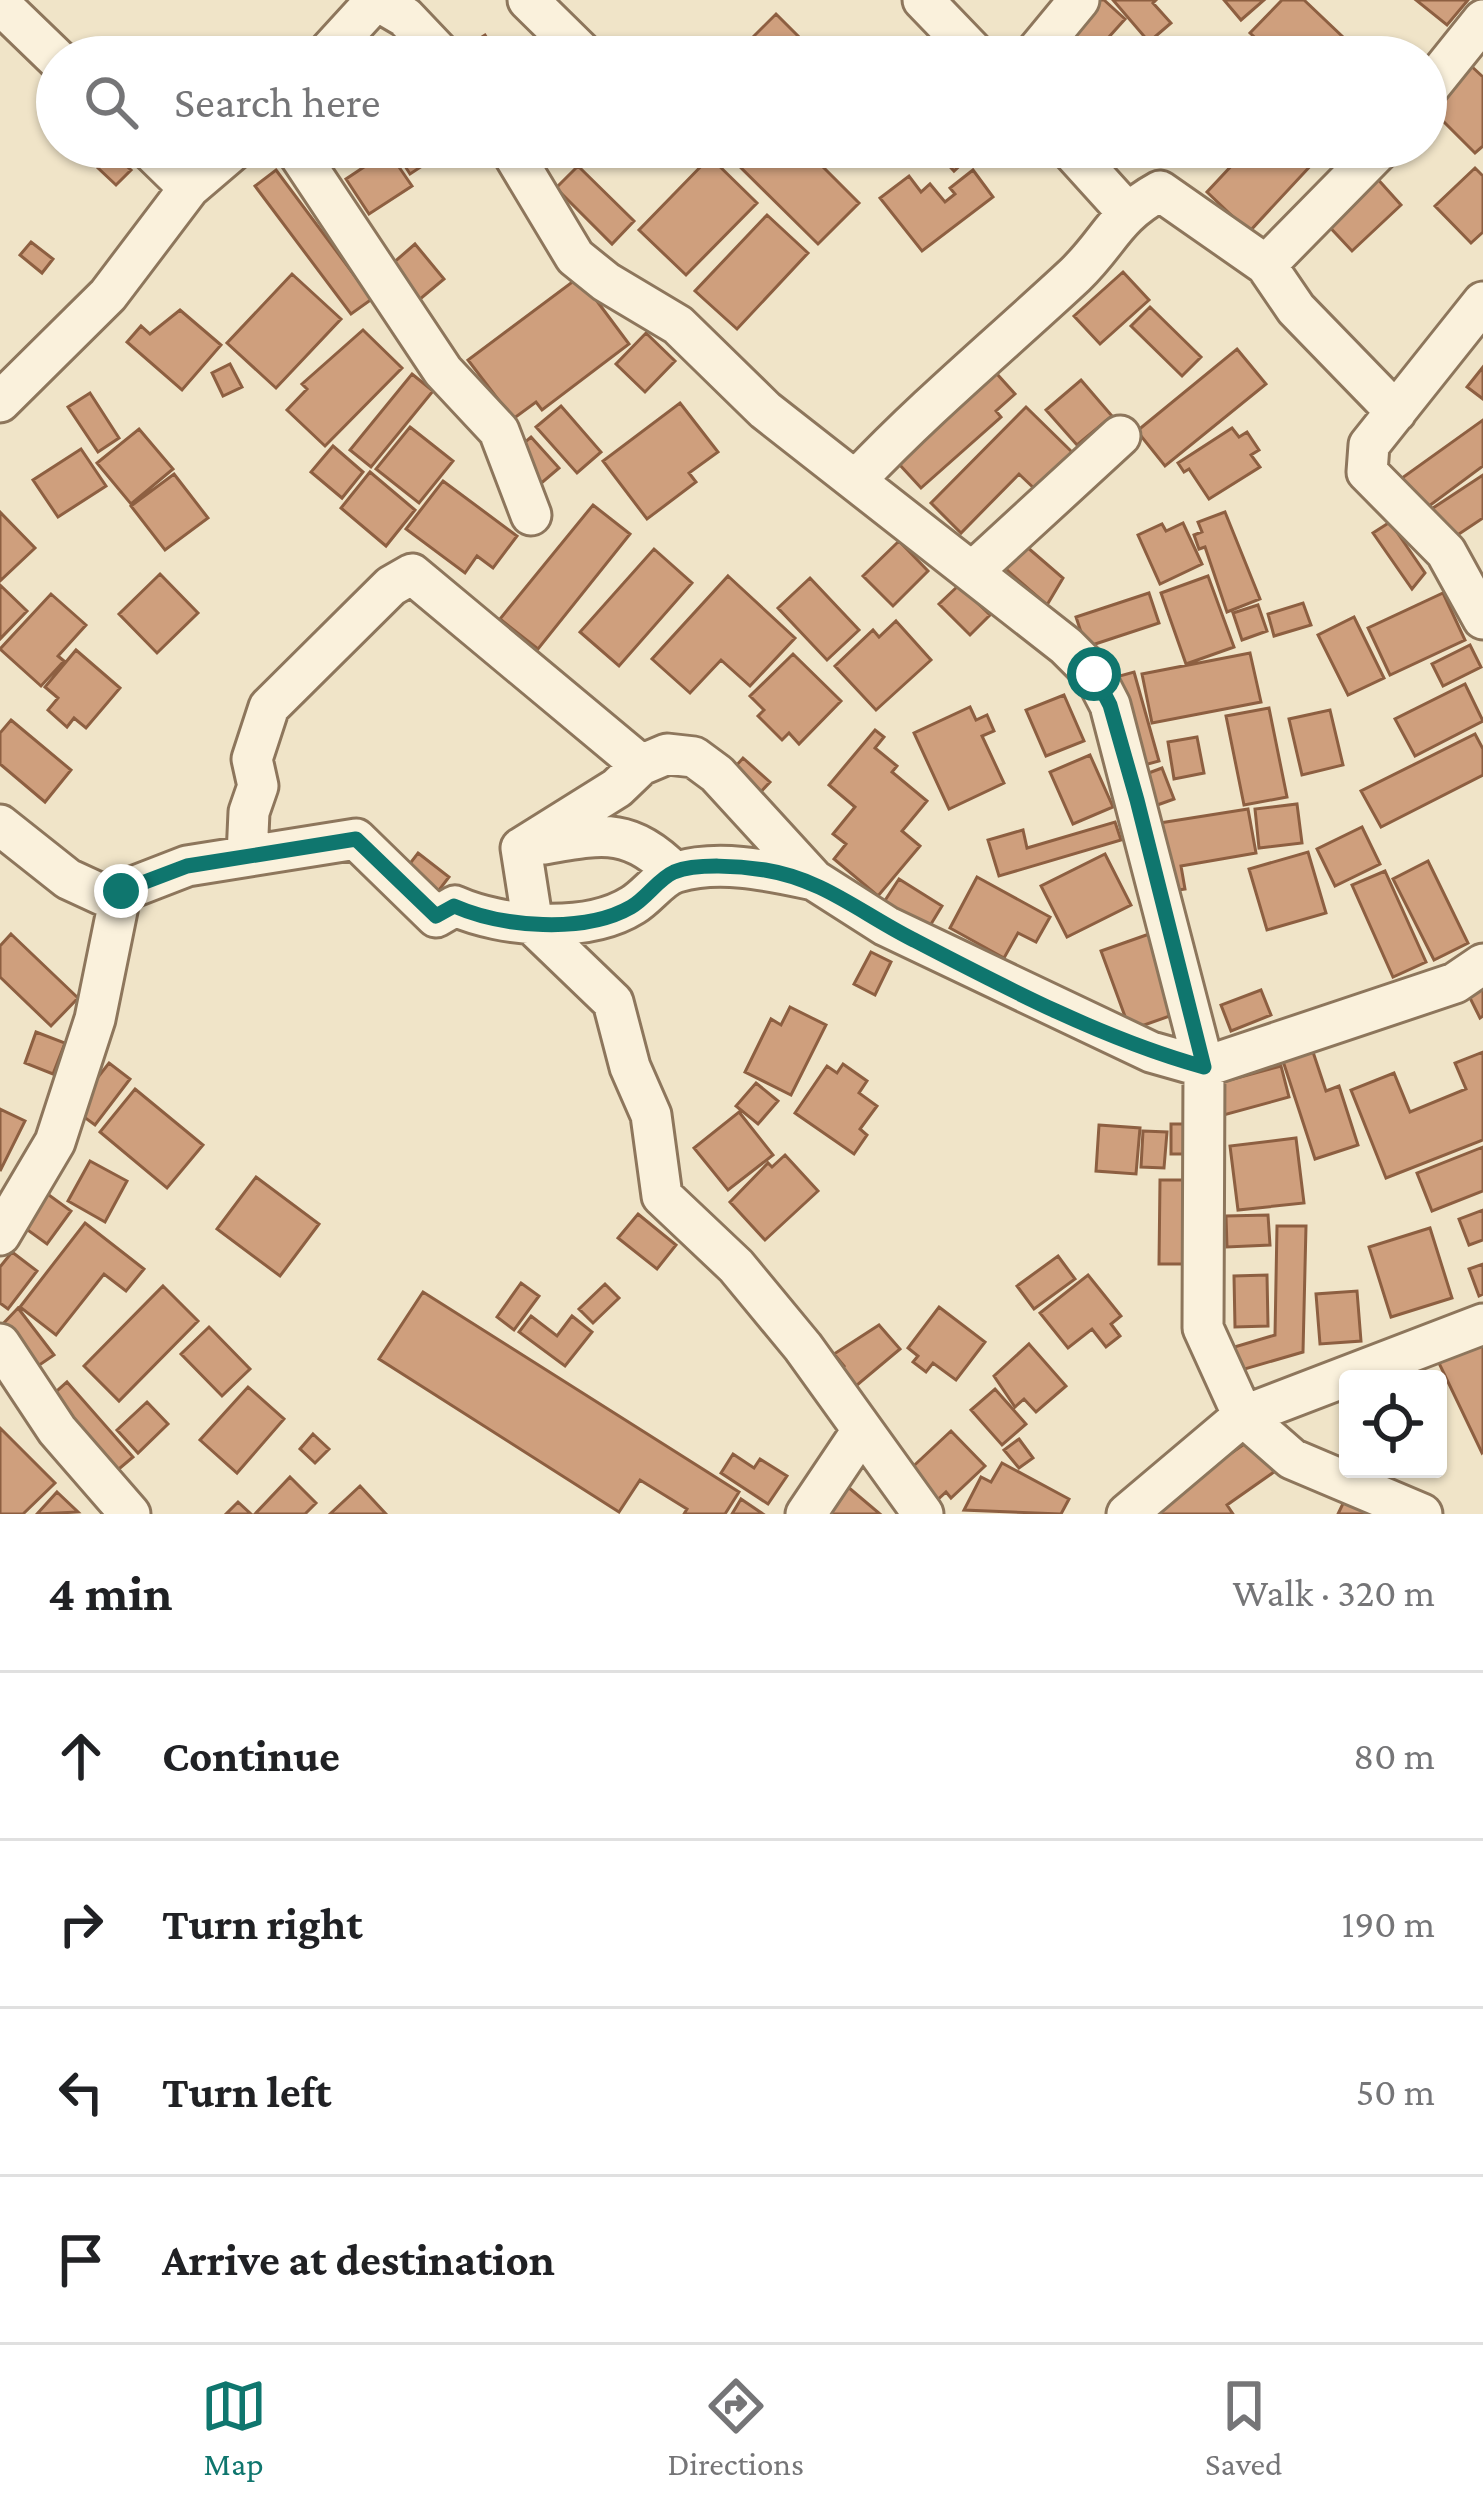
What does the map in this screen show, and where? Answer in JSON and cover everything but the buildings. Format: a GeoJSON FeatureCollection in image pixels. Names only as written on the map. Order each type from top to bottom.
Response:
{"type":"FeatureCollection","features":[{"type":"Feature","properties":{"kind":"street"},"geometry":{"type":"LineString","coordinates":[[343,36],[376,0],[415,8],[431,36]]}},
{"type":"Feature","properties":{"kind":"street"},"geometry":{"type":"LineString","coordinates":[[528,0],[565,36]]}},
{"type":"Feature","properties":{"kind":"street"},"geometry":{"type":"LineString","coordinates":[[923,0],[958,36]]}},
{"type":"Feature","properties":{"kind":"street"},"geometry":{"type":"LineString","coordinates":[[1049,36],[1079,0]]}},
{"type":"Feature","properties":{"kind":"street"},"geometry":{"type":"LineString","coordinates":[[0,4],[36,39]]}},
{"type":"Feature","properties":{"kind":"street"},"geometry":{"type":"LineString","coordinates":[[1447,65],[1483,20]]}},
{"type":"Feature","properties":{"kind":"street"},"geometry":{"type":"LineString","coordinates":[[169,168],[189,188]]}},
{"type":"Feature","properties":{"kind":"street"},"geometry":{"type":"LineString","coordinates":[[0,402],[107,295],[189,188],[212,168]]}},
{"type":"Feature","properties":{"kind":"street"},"geometry":{"type":"LineString","coordinates":[[308,168],[443,371],[499,431],[531,515]]}},
{"type":"Feature","properties":{"kind":"street"},"geometry":{"type":"LineString","coordinates":[[522,168],[575,257],[678,325],[765,410],[1066,646],[1094,674],[1110,705],[1204,1067],[1203,1328],[1243,1416],[1292,1459],[1422,1514]]}},
{"type":"Feature","properties":{"kind":"street"},"geometry":{"type":"LineString","coordinates":[[1087,168],[1125,210]]}},
{"type":"Feature","properties":{"kind":"street"},"geometry":{"type":"LineString","coordinates":[[1266,265],[1361,168]]}},
{"type":"Feature","properties":{"kind":"street"},"geometry":{"type":"LineString","coordinates":[[856,478],[939,393],[1097,254],[1125,210],[1160,191],[1266,265],[1296,309],[1396,412]]}},
{"type":"Feature","properties":{"kind":"street"},"geometry":{"type":"LineString","coordinates":[[1476,324],[1369,445],[1367,472],[1446,551],[1483,619]]}},
{"type":"Feature","properties":{"kind":"street"},"geometry":{"type":"LineString","coordinates":[[972,572],[1120,436]]}},
{"type":"Feature","properties":{"kind":"street"},"geometry":{"type":"LineString","coordinates":[[247,856],[250,812],[258,786],[251,759],[269,707],[391,586],[412,574],[641,765]]}},
{"type":"Feature","properties":{"kind":"street"},"geometry":{"type":"LineString","coordinates":[[521,848],[617,788],[641,765],[667,754],[694,757],[717,774],[814,880],[959,964],[1151,1052],[1204,1067],[1455,982],[1483,964]]}},
{"type":"Feature","properties":{"kind":"street"},"geometry":{"type":"LineString","coordinates":[[0,825],[68,879],[107,897],[187,866],[356,839],[436,916],[454,906],[489,922],[533,926],[603,917],[631,907],[674,872],[729,867],[814,880]]}},
{"type":"Feature","properties":{"kind":"street"},"geometry":{"type":"LineString","coordinates":[[521,848],[608,832],[644,848],[674,872]]}},
{"type":"Feature","properties":{"kind":"street"},"geometry":{"type":"LineString","coordinates":[[521,848],[533,926],[613,1002],[630,1067],[651,1115],[662,1196],[749,1282],[923,1514]]}},
{"type":"Feature","properties":{"kind":"street"},"geometry":{"type":"LineString","coordinates":[[0,1235],[55,1142],[95,1019],[121,891]]}},
{"type":"Feature","properties":{"kind":"street"},"geometry":{"type":"LineString","coordinates":[[1127,1514],[1243,1416],[1483,1324]]}},
{"type":"Feature","properties":{"kind":"street"},"geometry":{"type":"LineString","coordinates":[[0,1344],[57,1430],[130,1514]]}},
{"type":"Feature","properties":{"kind":"street"},"geometry":{"type":"LineString","coordinates":[[806,1514],[861,1432]]}},
{"type":"Feature","properties":{"kind":"route"},"geometry":{"type":"LineString","coordinates":[[121,891],[187,866],[356,839],[436,916],[454,906],[489,922],[533,926],[603,917],[631,907],[674,872],[729,867],[763,870],[814,880],[886,926],[959,964],[1151,1052],[1204,1067],[1137,800],[1110,705],[1094,674]]}}]}
